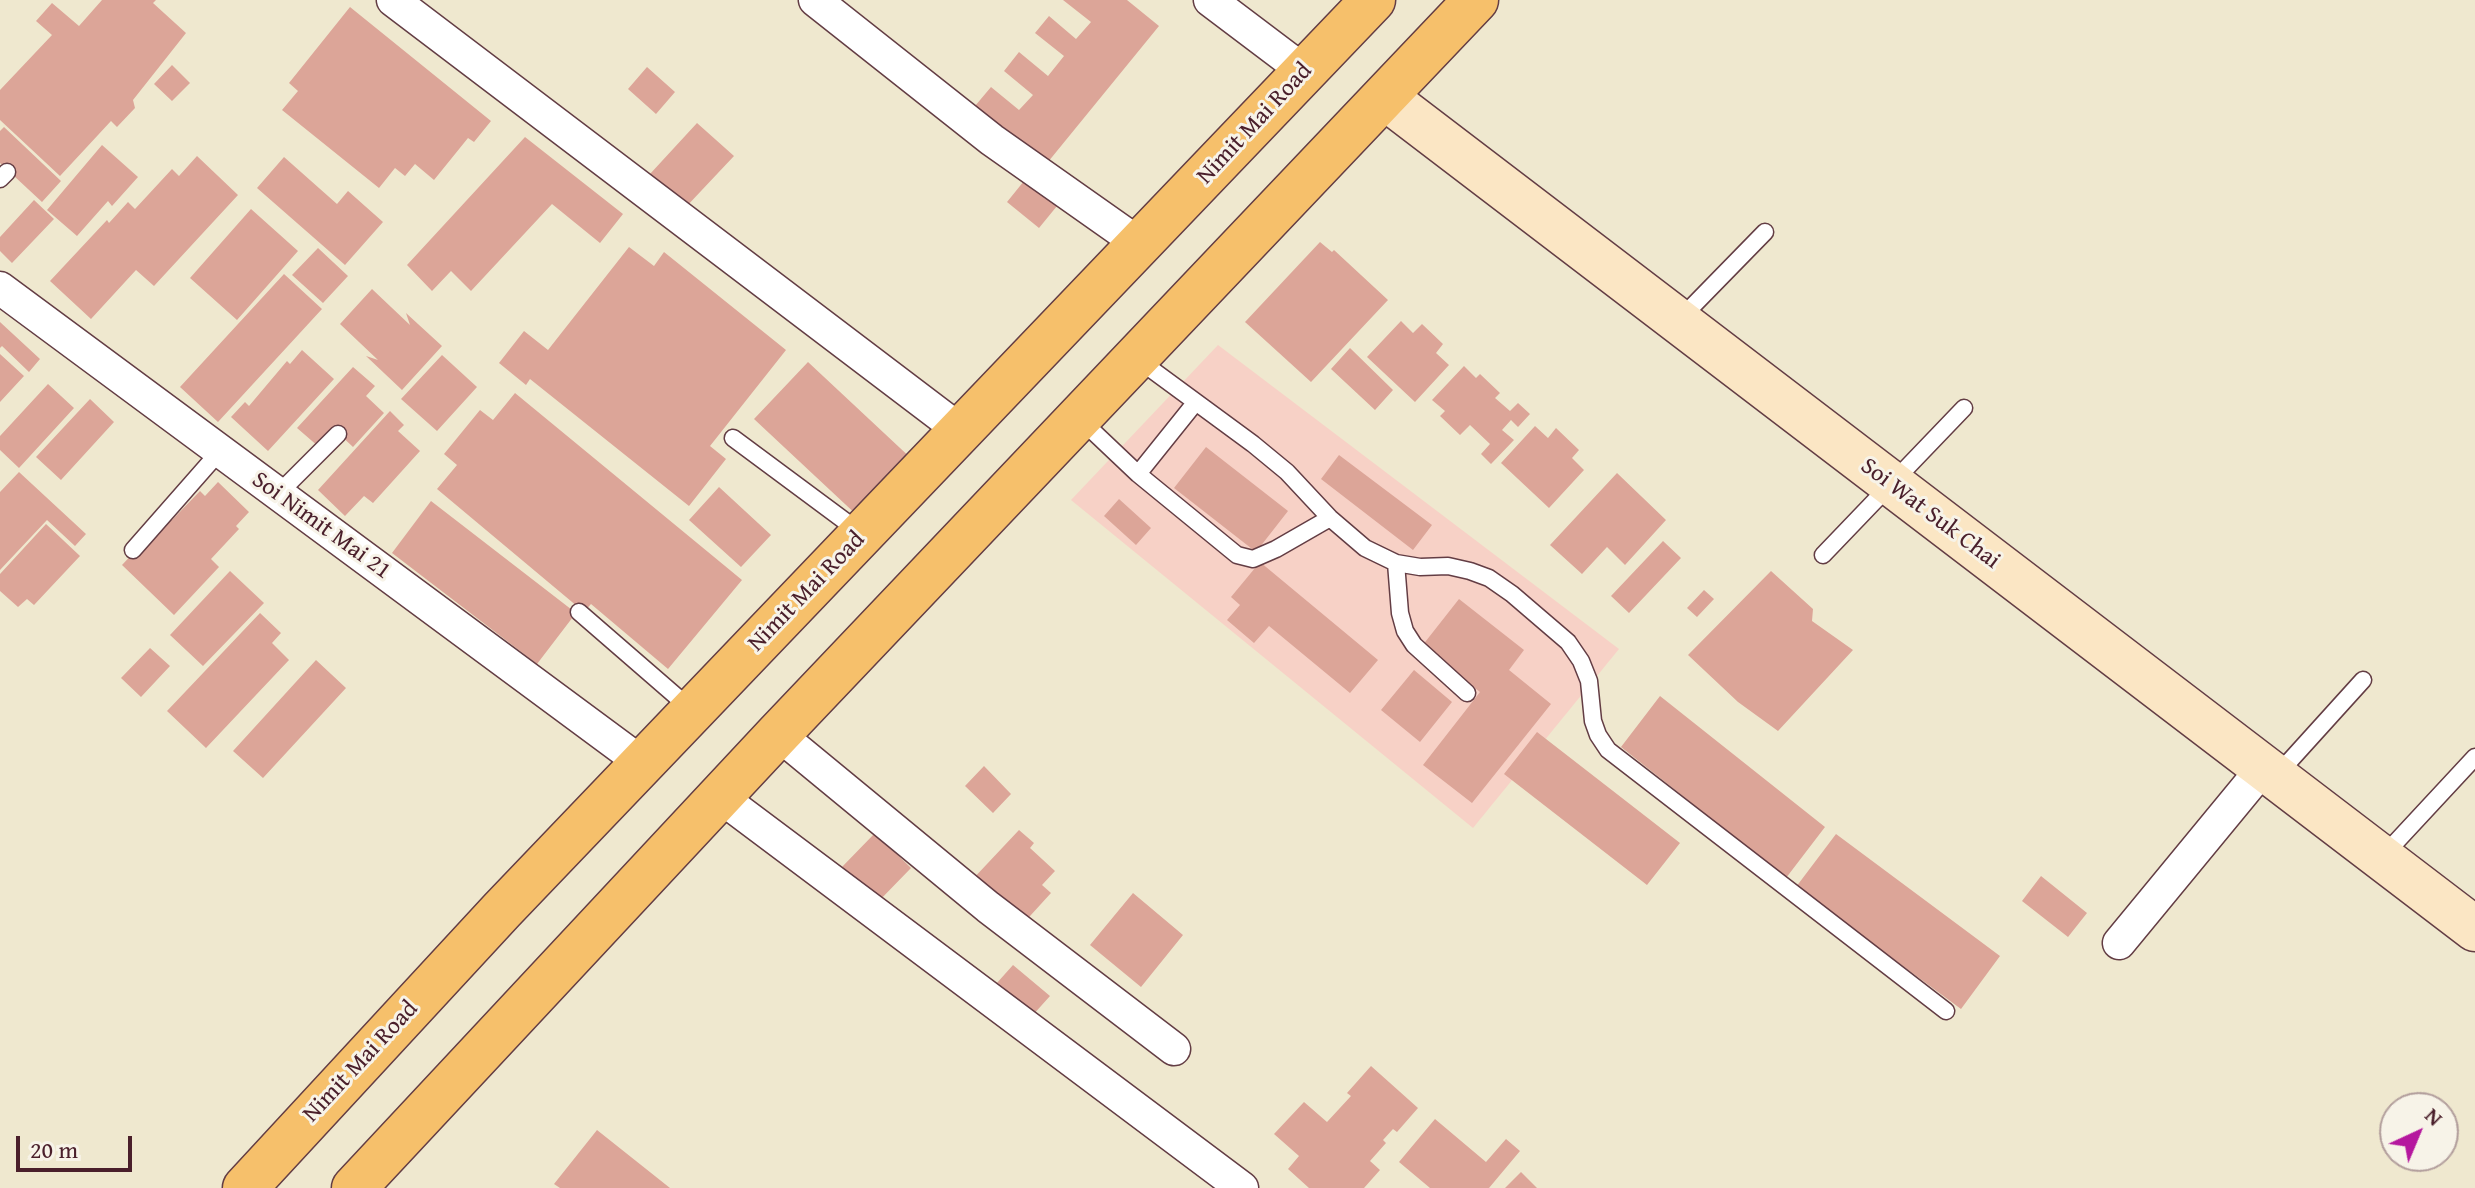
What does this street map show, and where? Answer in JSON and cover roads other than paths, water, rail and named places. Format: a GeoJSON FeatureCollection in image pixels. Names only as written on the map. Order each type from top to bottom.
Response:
{"type":"FeatureCollection","features":[{"type":"Feature","properties":{"kind":"main road","name":"Nimit Mai Road"},"geometry":{"type":"LineString","coordinates":[[245,1188],[642,763],[1373,0]]}},
{"type":"Feature","properties":{"kind":"main road"},"geometry":{"type":"LineString","coordinates":[[354,1188],[719,796],[1476,0]]}},
{"type":"Feature","properties":{"kind":"street"},"geometry":{"type":"LineString","coordinates":[[393,0],[961,431]]}},
{"type":"Feature","properties":{"kind":"street"},"geometry":{"type":"LineString","coordinates":[[815,0],[992,140],[1141,245]]}},
{"type":"Feature","properties":{"kind":"street"},"geometry":{"type":"LineString","coordinates":[[1210,0],[1304,71]]}},
{"type":"Feature","properties":{"kind":"street","name":"Soi Wat Suk Chai"},"geometry":{"type":"LineString","coordinates":[[1386,98],[2475,929]]}},
{"type":"Feature","properties":{"kind":"street","name":"Soi Nimit Mai 21"},"geometry":{"type":"LineString","coordinates":[[0,288],[642,763]]}},
{"type":"Feature","properties":{"kind":"street"},"geometry":{"type":"LineString","coordinates":[[778,734],[1000,917],[1174,1049]]}},
{"type":"Feature","properties":{"kind":"street"},"geometry":{"type":"LineString","coordinates":[[2119,943],[2270,772]]}},
{"type":"Feature","properties":{"kind":"street"},"geometry":{"type":"LineString","coordinates":[[719,796],[1242,1188]]}},
{"type":"Feature","properties":{"kind":"lane"},"geometry":{"type":"LineString","coordinates":[[1678,321],[1765,232]]}},
{"type":"Feature","properties":{"kind":"lane"},"geometry":{"type":"LineString","coordinates":[[1135,357],[1287,472],[1330,518],[1365,548],[1396,563],[1420,567],[1448,566],[1470,571],[1489,578],[1512,594],[1568,642],[1581,661],[1589,681],[1593,721],[1608,750],[1946,1011]]}},
{"type":"Feature","properties":{"kind":"lane"},"geometry":{"type":"LineString","coordinates":[[1138,474],[1195,403]]}},
{"type":"Feature","properties":{"kind":"lane"},"geometry":{"type":"LineString","coordinates":[[1823,555],[1964,408]]}},
{"type":"Feature","properties":{"kind":"lane"},"geometry":{"type":"LineString","coordinates":[[1078,417],[1138,474],[1237,555],[1253,559],[1330,518]]}},
{"type":"Feature","properties":{"kind":"lane"},"geometry":{"type":"LineString","coordinates":[[278,494],[338,434]]}},
{"type":"Feature","properties":{"kind":"lane"},"geometry":{"type":"LineString","coordinates":[[733,438],[862,534]]}},
{"type":"Feature","properties":{"kind":"lane"},"geometry":{"type":"LineString","coordinates":[[133,550],[220,451]]}},
{"type":"Feature","properties":{"kind":"lane"},"geometry":{"type":"LineString","coordinates":[[1396,563],[1400,613],[1405,631],[1414,645],[1467,693]]}},
{"type":"Feature","properties":{"kind":"lane"},"geometry":{"type":"LineString","coordinates":[[579,612],[693,711]]}},
{"type":"Feature","properties":{"kind":"lane"},"geometry":{"type":"LineString","coordinates":[[2270,772],[2363,680]]}},
{"type":"Feature","properties":{"kind":"lane"},"geometry":{"type":"LineString","coordinates":[[2382,857],[2475,757]]}}]}
